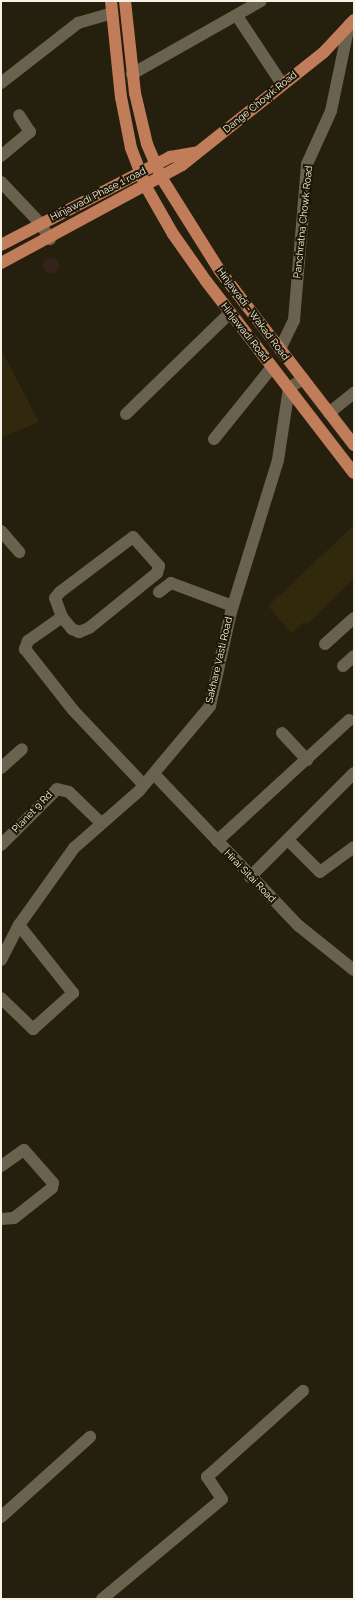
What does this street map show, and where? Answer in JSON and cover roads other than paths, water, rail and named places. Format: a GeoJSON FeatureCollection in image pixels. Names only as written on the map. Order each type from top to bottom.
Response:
{"type":"FeatureCollection","features":[{"type":"Feature","properties":{"kind":"main road","name":"Hinjawadi - Wakad Road"},"geometry":{"type":"LineString","coordinates":[[125,1],[132,74],[155,166],[215,264],[354,445]]}},
{"type":"Feature","properties":{"kind":"main road","name":"Hinjawadi Road"},"geometry":{"type":"LineString","coordinates":[[111,7],[121,97],[131,148],[145,185],[172,234],[230,313],[354,473]]}},
{"type":"Feature","properties":{"kind":"main road","name":"Dange Chowk Road"},"geometry":{"type":"LineString","coordinates":[[161,177],[198,151],[324,52],[351,23]]}},
{"type":"Feature","properties":{"kind":"main road","name":"Hinjawadi Phase 1 road"},"geometry":{"type":"LineString","coordinates":[[1,244],[40,223],[141,174],[170,157],[198,151]]}},
{"type":"Feature","properties":{"kind":"main road","name":"Hinjawadi Phase 1 road"},"geometry":{"type":"LineString","coordinates":[[1,263],[50,239],[161,177]]}},
{"type":"Feature","properties":{"kind":"street"},"geometry":{"type":"LineString","coordinates":[[132,74],[237,16],[255,3]]}},
{"type":"Feature","properties":{"kind":"street"},"geometry":{"type":"LineString","coordinates":[[1,83],[78,23],[111,7]]}},
{"type":"Feature","properties":{"kind":"street"},"geometry":{"type":"LineString","coordinates":[[237,16],[282,84]]}},
{"type":"Feature","properties":{"kind":"street","name":"Panchratna Chowk Road"},"geometry":{"type":"LineString","coordinates":[[280,350],[294,320],[308,164],[332,111],[351,23]]}},
{"type":"Feature","properties":{"kind":"street"},"geometry":{"type":"LineString","coordinates":[[1,156],[30,132],[19,115]]}},
{"type":"Feature","properties":{"kind":"street"},"geometry":{"type":"LineString","coordinates":[[1,182],[40,223],[50,239]]}},
{"type":"Feature","properties":{"kind":"street"},"geometry":{"type":"LineString","coordinates":[[126,414],[230,313]]}},
{"type":"Feature","properties":{"kind":"street"},"geometry":{"type":"LineString","coordinates":[[214,439],[272,367]]}},
{"type":"Feature","properties":{"kind":"street"},"geometry":{"type":"LineString","coordinates":[[289,388],[303,379]]}},
{"type":"Feature","properties":{"kind":"street","name":"Sakhare Vasti Road"},"geometry":{"type":"LineString","coordinates":[[1,960],[20,925],[74,848],[144,786],[210,706],[233,606],[278,460],[289,388]]}},
{"type":"Feature","properties":{"kind":"street"},"geometry":{"type":"LineString","coordinates":[[329,413],[354,393]]}},
{"type":"Feature","properties":{"kind":"street"},"geometry":{"type":"LineString","coordinates":[[1,531],[18,552]]}},
{"type":"Feature","properties":{"kind":"street"},"geometry":{"type":"LineString","coordinates":[[133,537],[159,566],[157,573],[89,628],[79,632],[72,629],[62,617],[55,598],[60,592],[133,537]]}},
{"type":"Feature","properties":{"kind":"street"},"geometry":{"type":"LineString","coordinates":[[159,592],[171,582],[233,606]]}},
{"type":"Feature","properties":{"kind":"street"},"geometry":{"type":"LineString","coordinates":[[62,617],[28,641],[25,649],[73,710],[144,786]]}},
{"type":"Feature","properties":{"kind":"street"},"geometry":{"type":"LineString","coordinates":[[325,644],[354,618]]}},
{"type":"Feature","properties":{"kind":"street"},"geometry":{"type":"LineString","coordinates":[[343,666],[354,656]]}},
{"type":"Feature","properties":{"kind":"street"},"geometry":{"type":"LineString","coordinates":[[217,841],[349,720]]}},
{"type":"Feature","properties":{"kind":"street"},"geometry":{"type":"LineString","coordinates":[[282,733],[307,760]]}},
{"type":"Feature","properties":{"kind":"street"},"geometry":{"type":"LineString","coordinates":[[1,768],[22,749]]}},
{"type":"Feature","properties":{"kind":"street"},"geometry":{"type":"LineString","coordinates":[[250,878],[354,773]]}},
{"type":"Feature","properties":{"kind":"street","name":"Hirai Sitai Road"},"geometry":{"type":"LineString","coordinates":[[154,774],[250,878],[299,926],[354,970]]}},
{"type":"Feature","properties":{"kind":"street","name":"Planet 9 Rd"},"geometry":{"type":"LineString","coordinates":[[1,845],[57,789],[69,792],[101,823]]}},
{"type":"Feature","properties":{"kind":"street"},"geometry":{"type":"LineString","coordinates":[[288,840],[320,872],[354,847]]}},
{"type":"Feature","properties":{"kind":"street"},"geometry":{"type":"LineString","coordinates":[[1,998],[33,1029],[73,993],[20,925]]}},
{"type":"Feature","properties":{"kind":"street"},"geometry":{"type":"LineString","coordinates":[[1,1166],[24,1150],[53,1183],[14,1218],[2,1222]]}},
{"type":"Feature","properties":{"kind":"street"},"geometry":{"type":"LineString","coordinates":[[102,1599],[222,1498],[207,1477],[302,1391]]}},
{"type":"Feature","properties":{"kind":"street"},"geometry":{"type":"LineString","coordinates":[[1,1517],[90,1437]]}}]}
